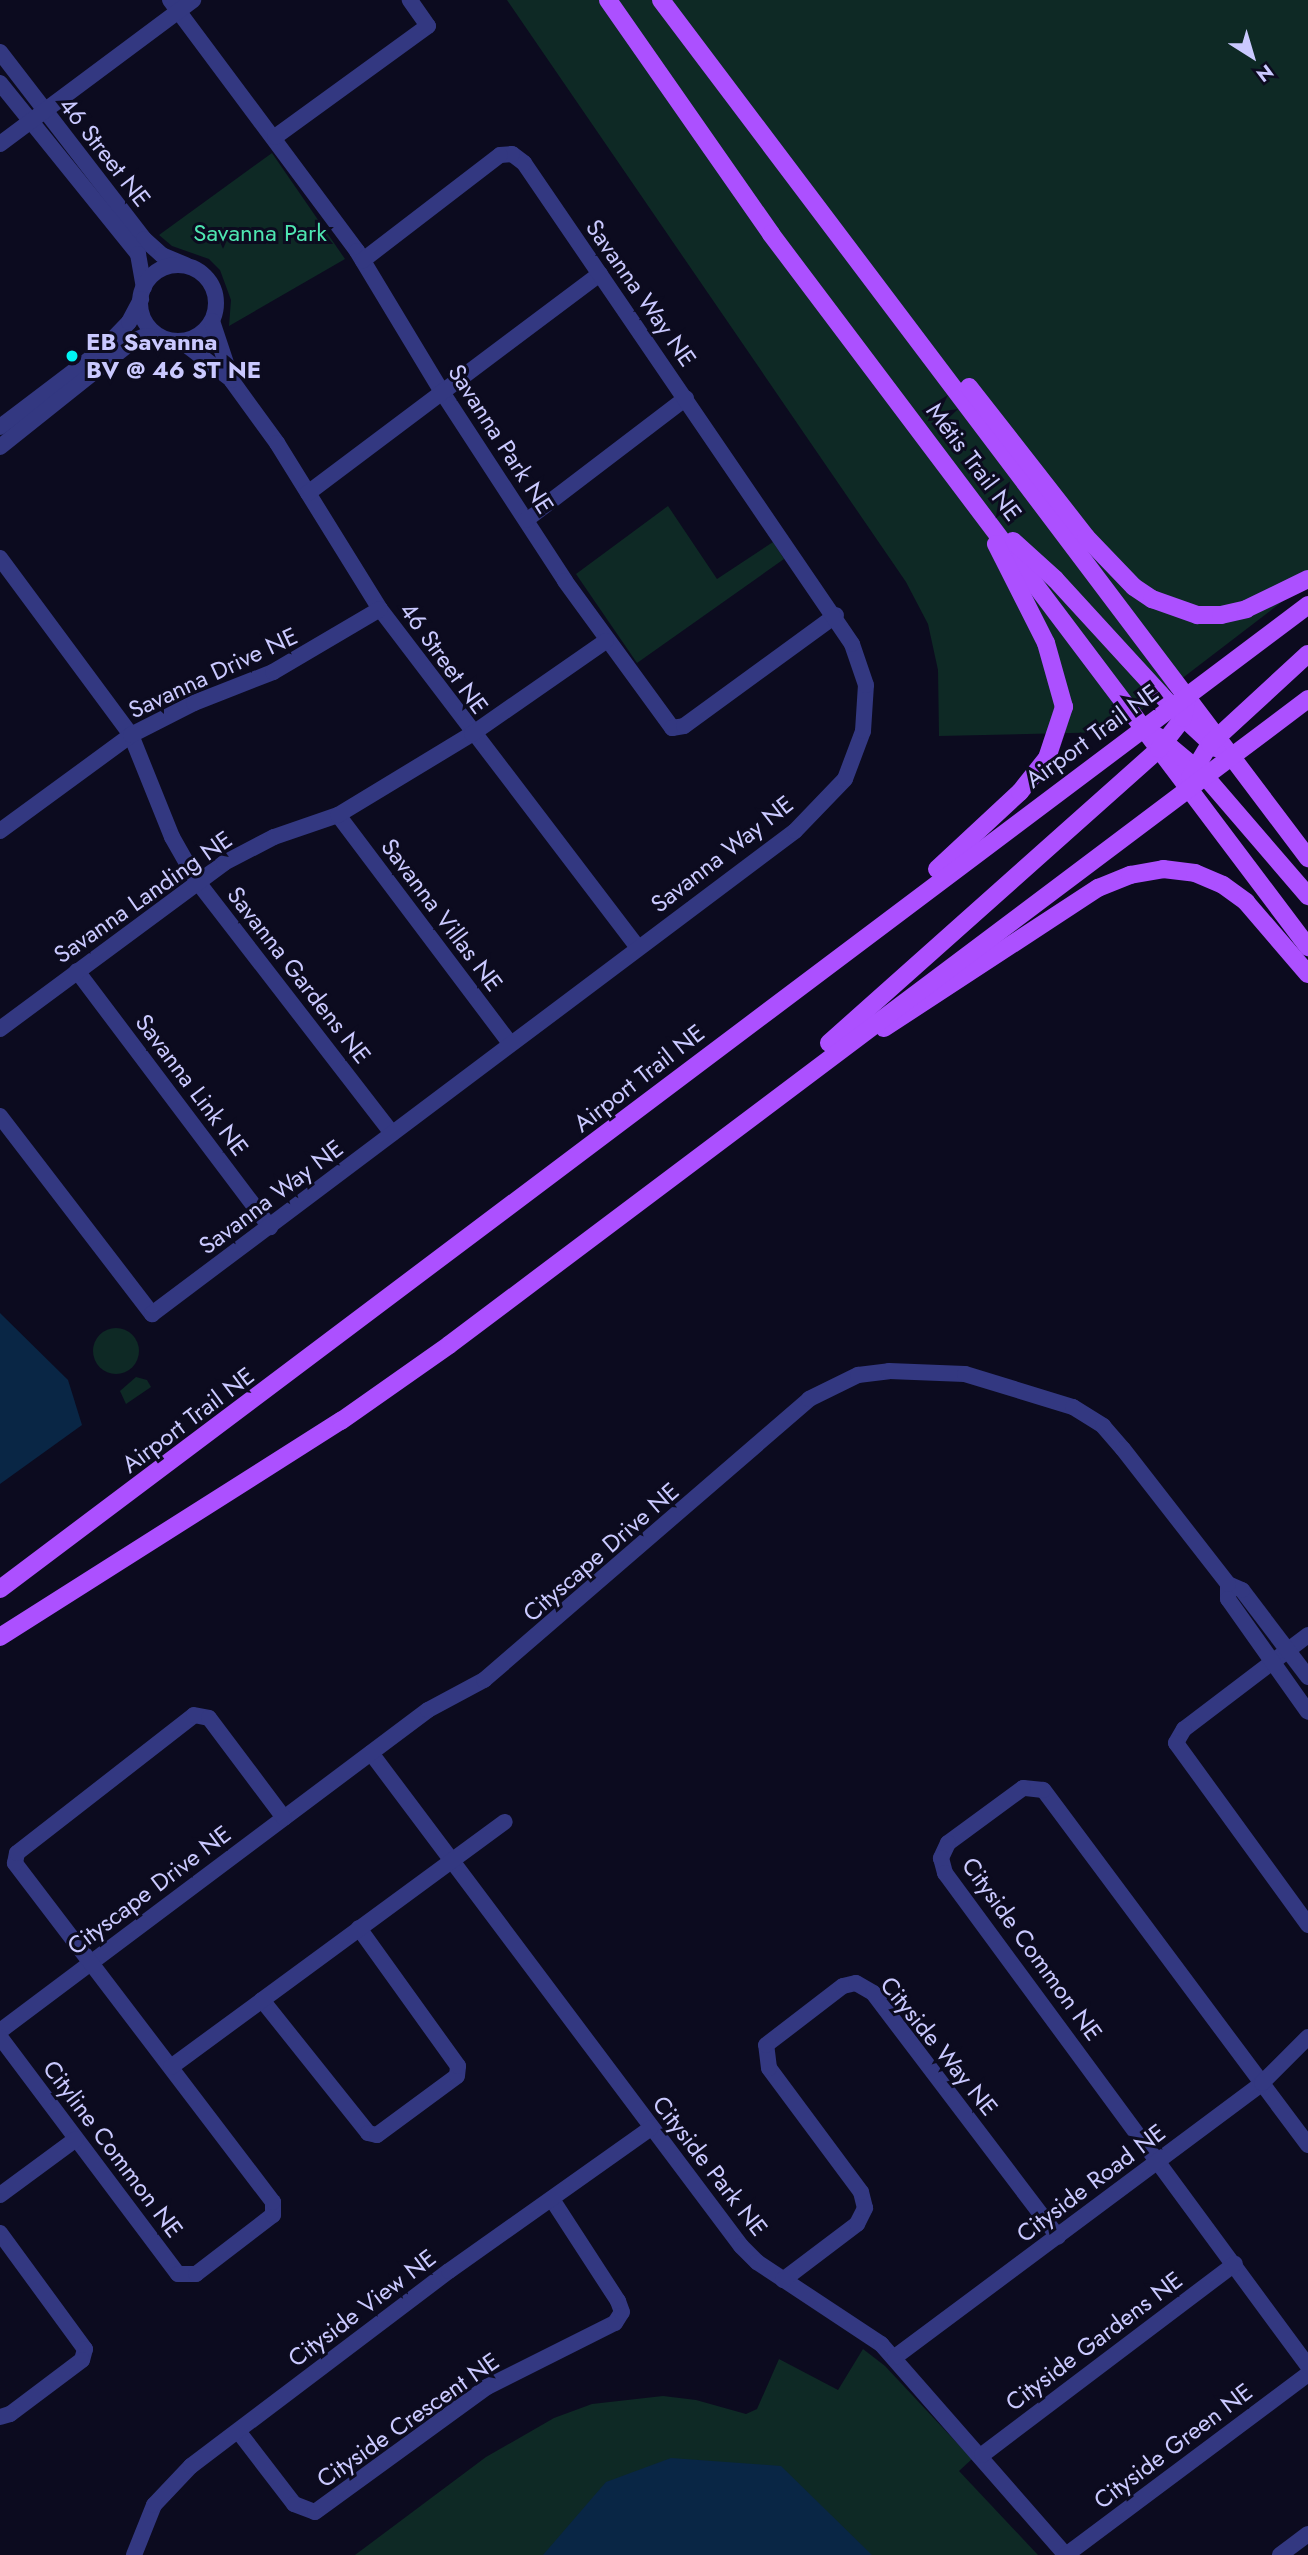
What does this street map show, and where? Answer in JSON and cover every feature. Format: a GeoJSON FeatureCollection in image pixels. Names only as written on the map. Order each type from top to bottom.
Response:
{"type":"FeatureCollection","features":[{"type":"Feature","properties":{"kind":"main road","name":"Métis Trail NE"},"geometry":{"type":"LineString","coordinates":[[608,0],[749,204],[1143,728],[1162,745],[1188,787],[1308,947]]}},
{"type":"Feature","properties":{"kind":"main road","name":"Métis Trail NE"},"geometry":{"type":"LineString","coordinates":[[661,0],[808,194],[1181,708]]}},
{"type":"Feature","properties":{"kind":"main road"},"geometry":{"type":"LineString","coordinates":[[808,194],[873,264],[1086,537],[1134,587],[1175,610],[1221,615],[1246,609],[1308,579]]}},
{"type":"Feature","properties":{"kind":"main road"},"geometry":{"type":"LineString","coordinates":[[984,515],[1055,579],[1213,741],[1231,756],[1308,858]]}},
{"type":"Feature","properties":{"kind":"main road"},"geometry":{"type":"LineString","coordinates":[[893,913],[1020,792],[1047,758],[1064,707],[1046,643],[1019,596],[984,515]]}},
{"type":"Feature","properties":{"kind":"main road","name":"Airport Trail NE"},"geometry":{"type":"LineString","coordinates":[[0,1589],[367,1317],[893,913],[1143,728],[1181,708],[1308,605]]}},
{"type":"Feature","properties":{"kind":"main road"},"geometry":{"type":"LineString","coordinates":[[0,1637],[341,1421],[1188,787],[1213,741],[1308,654]]}},
{"type":"Feature","properties":{"kind":"main road"},"geometry":{"type":"LineString","coordinates":[[1198,770],[1231,756],[1308,699]]}},
{"type":"Feature","properties":{"kind":"main road"},"geometry":{"type":"LineString","coordinates":[[732,1129],[1162,745],[1181,708]]}},
{"type":"Feature","properties":{"kind":"main road"},"geometry":{"type":"LineString","coordinates":[[1162,745],[1198,770],[1308,896]]}},
{"type":"Feature","properties":{"kind":"main road"},"geometry":{"type":"LineString","coordinates":[[732,1129],[1063,910],[1130,875],[1163,869],[1195,873],[1223,885],[1246,902],[1308,974]]}},
{"type":"Feature","properties":{"kind":"street"},"geometry":{"type":"LineString","coordinates":[[0,144],[174,5],[193,0]]}},
{"type":"Feature","properties":{"kind":"street"},"geometry":{"type":"LineString","coordinates":[[275,137],[428,26],[410,0]]}},
{"type":"Feature","properties":{"kind":"street","name":"Savanna Park NE"},"geometry":{"type":"LineString","coordinates":[[174,5],[275,137],[363,260],[442,393],[606,641],[672,728],[684,726],[836,615]]}},
{"type":"Feature","properties":{"kind":"street","name":"46 Street NE"},"geometry":{"type":"LineString","coordinates":[[0,52],[144,239],[162,255],[186,265]]}},
{"type":"Feature","properties":{"kind":"street","name":"46 Street NE"},"geometry":{"type":"LineString","coordinates":[[0,83],[138,254],[142,293]]}},
{"type":"Feature","properties":{"kind":"street","name":"Savanna Way NE"},"geometry":{"type":"LineString","coordinates":[[0,1116],[152,1314],[794,831],[845,779],[863,732],[866,685],[852,644],[836,615],[524,163],[512,154],[500,155],[363,260]]}},
{"type":"Feature","properties":{"kind":"street"},"geometry":{"type":"LineString","coordinates":[[0,427],[104,348],[129,322],[142,293],[161,269],[186,265],[197,269],[215,290],[212,321],[204,331],[175,340],[151,335],[133,341],[0,447]]}},
{"type":"Feature","properties":{"kind":"street"},"geometry":{"type":"LineString","coordinates":[[308,493],[600,274]]}},
{"type":"Feature","properties":{"kind":"street"},"geometry":{"type":"LineString","coordinates":[[142,293],[147,324],[175,340]]}},
{"type":"Feature","properties":{"kind":"street","name":"46 Street NE"},"geometry":{"type":"LineString","coordinates":[[212,321],[232,381],[308,493],[380,609],[472,734],[638,948]]}},
{"type":"Feature","properties":{"kind":"street","name":"46 Street NE"},"geometry":{"type":"LineString","coordinates":[[175,340],[232,381]]}},
{"type":"Feature","properties":{"kind":"street"},"geometry":{"type":"LineString","coordinates":[[526,520],[686,398]]}},
{"type":"Feature","properties":{"kind":"street","name":"Savanna Gardens NE"},"geometry":{"type":"LineString","coordinates":[[0,558],[131,735],[172,836],[197,881],[392,1133]]}},
{"type":"Feature","properties":{"kind":"street","name":"Savanna Drive NE"},"geometry":{"type":"LineString","coordinates":[[2,825],[131,735],[285,666],[380,609]]}},
{"type":"Feature","properties":{"kind":"street","name":"Savanna Landing NE"},"geometry":{"type":"LineString","coordinates":[[0,1029],[197,881],[274,837],[338,816],[472,734],[606,641]]}},
{"type":"Feature","properties":{"kind":"street","name":"Savanna Villas NE"},"geometry":{"type":"LineString","coordinates":[[338,816],[510,1043]]}},
{"type":"Feature","properties":{"kind":"street","name":"Savanna Link NE"},"geometry":{"type":"LineString","coordinates":[[77,971],[270,1227]]}},
{"type":"Feature","properties":{"kind":"street","name":"Cityscape Drive NE"},"geometry":{"type":"LineString","coordinates":[[0,2031],[428,1710],[495,1672],[809,1399],[858,1375],[901,1371],[965,1374],[1073,1407],[1103,1426],[1124,1449],[1228,1584],[1242,1590],[1308,1677]]}},
{"type":"Feature","properties":{"kind":"street","name":"Cityscape Drive NE"},"geometry":{"type":"LineString","coordinates":[[1228,1584],[1228,1599],[1308,1712]]}},
{"type":"Feature","properties":{"kind":"street"},"geometry":{"type":"LineString","coordinates":[[1308,1635],[1184,1729],[1176,1744],[1308,1924]]}},
{"type":"Feature","properties":{"kind":"street"},"geometry":{"type":"LineString","coordinates":[[284,1818],[209,1718],[194,1715],[17,1853],[15,1863],[171,2067],[505,1822]]}},
{"type":"Feature","properties":{"kind":"street","name":"Cityside Park NE"},"geometry":{"type":"LineString","coordinates":[[371,1753],[741,2246],[783,2280],[859,2325],[895,2357],[1066,2555]]}},
{"type":"Feature","properties":{"kind":"street","name":"Cityside Common NE"},"geometry":{"type":"LineString","coordinates":[[1308,2145],[1043,1790],[1023,1788],[948,1843],[941,1858],[945,1873],[1160,2161],[1308,2366]]}},
{"type":"Feature","properties":{"kind":"street"},"geometry":{"type":"LineString","coordinates":[[262,2000],[368,2133],[377,2135],[457,2076],[458,2066],[359,1928]]}},
{"type":"Feature","properties":{"kind":"street","name":"Cityside Way NE"},"geometry":{"type":"LineString","coordinates":[[783,2280],[857,2224],[865,2208],[862,2192],[769,2068],[766,2045],[843,1986],[856,1983],[873,1993],[1058,2237]]}},
{"type":"Feature","properties":{"kind":"street","name":"Cityline Common NE"},"geometry":{"type":"LineString","coordinates":[[0,2037],[178,2274],[196,2274],[273,2216],[273,2202],[171,2067]]}},
{"type":"Feature","properties":{"kind":"street","name":"Cityside Road NE"},"geometry":{"type":"LineString","coordinates":[[895,2357],[1262,2082],[1308,2037]]}},
{"type":"Feature","properties":{"kind":"street","name":"Cityside View NE"},"geometry":{"type":"LineString","coordinates":[[134,2555],[142,2528],[163,2492],[237,2431],[441,2277],[553,2201],[650,2127]]}},
{"type":"Feature","properties":{"kind":"street"},"geometry":{"type":"LineString","coordinates":[[0,2195],[76,2139]]}},
{"type":"Feature","properties":{"kind":"street","name":"Cityside Crescent NE"},"geometry":{"type":"LineString","coordinates":[[237,2431],[293,2504],[315,2512],[486,2387],[615,2323],[622,2312],[618,2301],[553,2201]]}},
{"type":"Feature","properties":{"kind":"street"},"geometry":{"type":"LineString","coordinates":[[0,2233],[85,2349],[82,2360],[10,2414],[0,2417]]}},
{"type":"Feature","properties":{"kind":"street","name":"Cityside Gardens NE"},"geometry":{"type":"LineString","coordinates":[[982,2455],[1234,2264]]}},
{"type":"Feature","properties":{"kind":"street","name":"Cityside Green NE"},"geometry":{"type":"LineString","coordinates":[[1066,2555],[1308,2374]]}},
{"type":"Feature","properties":{"kind":"street"},"geometry":{"type":"LineString","coordinates":[[1280,2555],[1308,2534]]}},
{"type":"Feature","properties":{"kind":"green space"},"geometry":{"type":"Polygon","coordinates":[[[507,0],[1308,0],[1308,582],[1112,732],[939,736],[938,670],[928,624],[906,582],[507,0]]]}},
{"type":"Feature","properties":{"kind":"green space","name":"Savanna Park"},"geometry":{"type":"Polygon","coordinates":[[[272,153],[345,259],[229,326],[231,300],[220,270],[209,259],[172,246],[159,235],[272,153]]]}},
{"type":"Feature","properties":{"kind":"green space"},"geometry":{"type":"Polygon","coordinates":[[[668,506],[717,579],[773,542],[784,559],[637,663],[576,574],[668,506]]]}},
{"type":"Feature","properties":{"kind":"green space"},"geometry":{"type":"Polygon","coordinates":[[[116,1328],[132,1335],[139,1351],[132,1367],[116,1374],[100,1367],[93,1351],[100,1335],[116,1328]]]}},
{"type":"Feature","properties":{"kind":"green space"},"geometry":{"type":"Polygon","coordinates":[[[136,1377],[147,1380],[151,1387],[126,1404],[120,1391],[136,1377]]]}},
{"type":"Feature","properties":{"kind":"green space"},"geometry":{"type":"Polygon","coordinates":[[[863,2349],[885,2366],[972,2459],[959,2471],[1038,2555],[355,2555],[486,2457],[554,2418],[592,2404],[663,2396],[696,2400],[746,2414],[757,2409],[779,2359],[838,2390],[863,2349]]]}},
{"type":"Feature","properties":{"kind":"water"},"geometry":{"type":"Polygon","coordinates":[[[0,1313],[68,1380],[82,1425],[0,1484],[0,1313]]]}},
{"type":"Feature","properties":{"kind":"water"},"geometry":{"type":"Polygon","coordinates":[[[671,2458],[781,2466],[872,2555],[543,2555],[606,2482],[671,2458]]]}},
{"type":"Feature","properties":{"kind":"place","name":"EB Savanna BV @ 46 ST NE"},"geometry":{"type":"Point","coordinates":[72,356]}}]}
